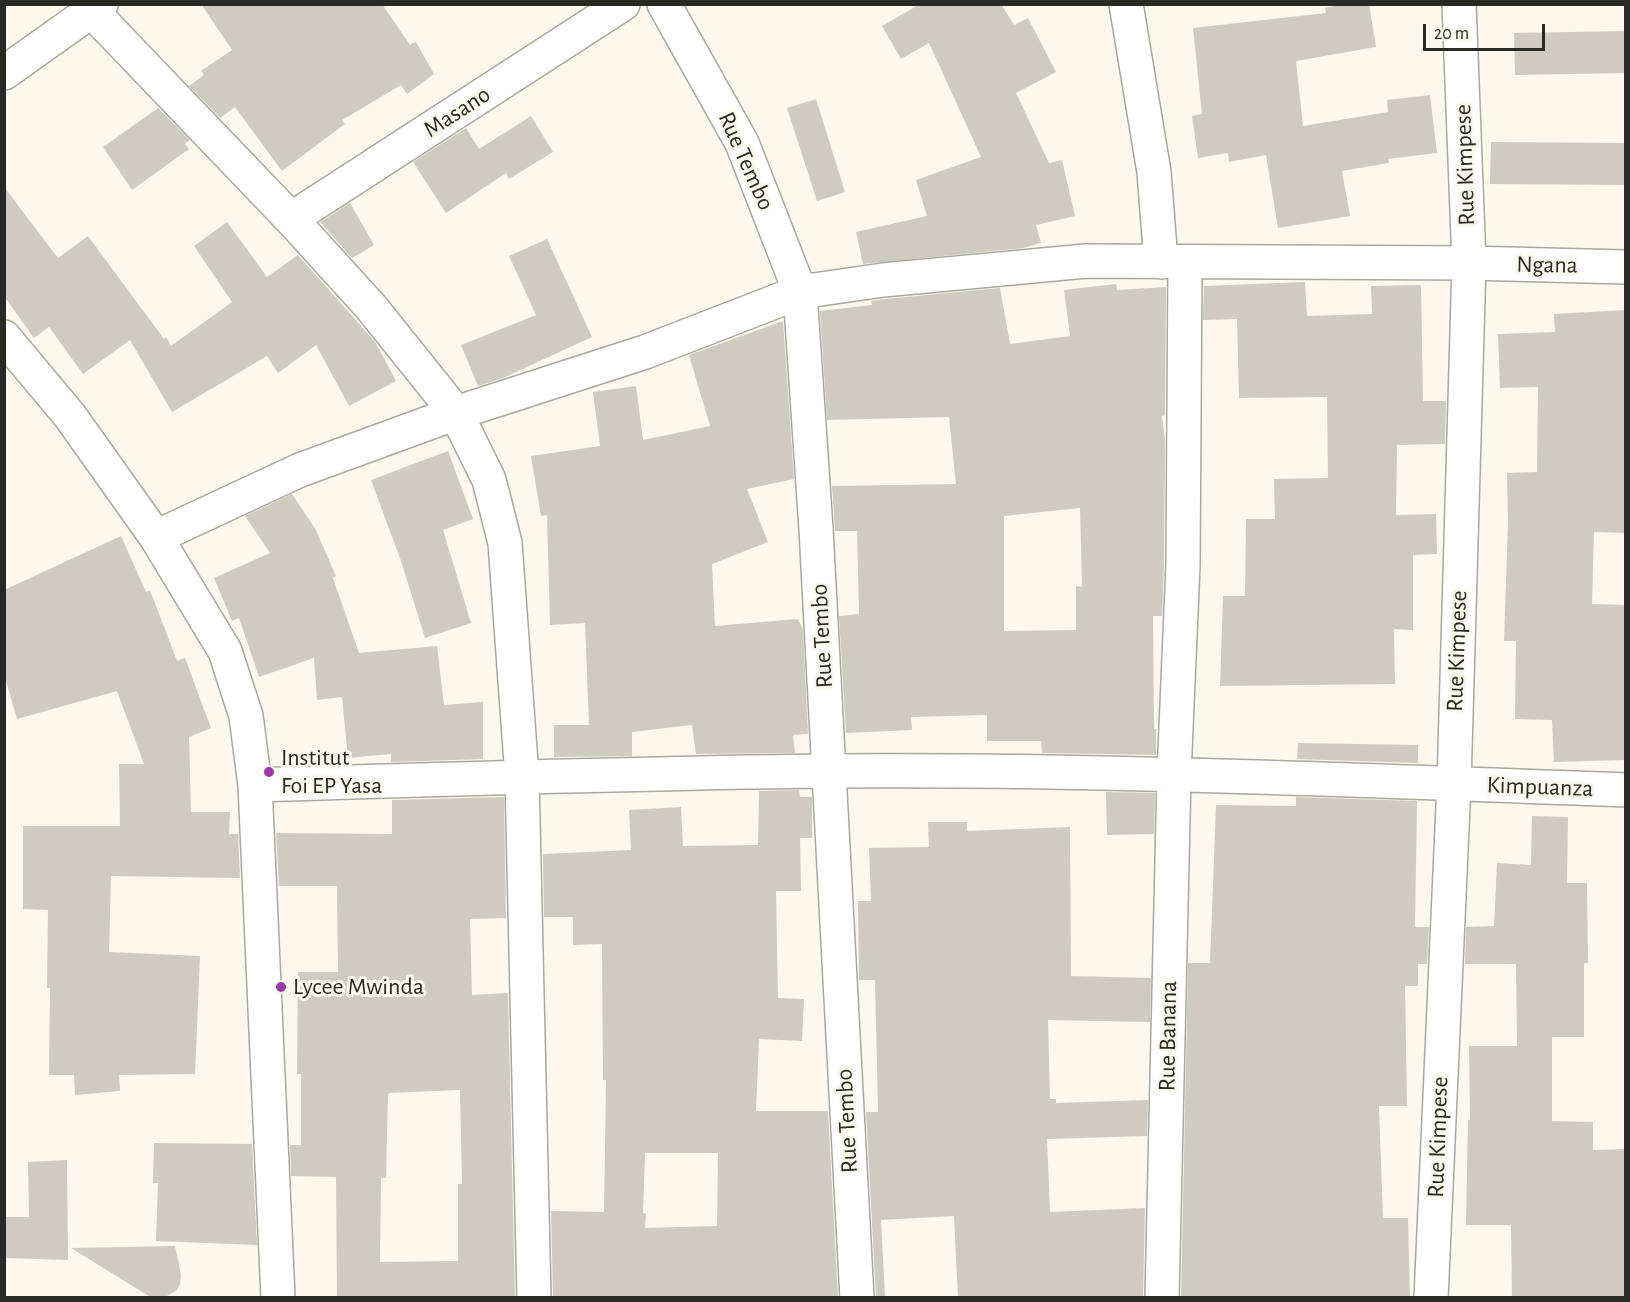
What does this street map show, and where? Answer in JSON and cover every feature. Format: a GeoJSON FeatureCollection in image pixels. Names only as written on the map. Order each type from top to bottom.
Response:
{"type":"FeatureCollection","features":[{"type":"Feature","properties":{"kind":"street","name":"Masano"},"geometry":{"type":"LineString","coordinates":[[291,219],[623,4]]}},
{"type":"Feature","properties":{"kind":"street","name":"Rue Tembo"},"geometry":{"type":"LineString","coordinates":[[664,4],[742,143],[800,292],[816,529],[857,1298]]}},
{"type":"Feature","properties":{"kind":"street","name":"Rue Banana"},"geometry":{"type":"LineString","coordinates":[[1126,4],[1154,172],[1173,262],[1183,565],[1174,775],[1162,1298]]}},
{"type":"Feature","properties":{"kind":"street","name":"Rue Kimpese"},"geometry":{"type":"LineString","coordinates":[[1431,1298],[1454,784],[1469,263],[1460,4]]}},
{"type":"Feature","properties":{"kind":"street"},"geometry":{"type":"LineString","coordinates":[[4,73],[92,7],[291,219],[370,307],[456,413],[489,480],[505,543],[522,777],[534,1298]]}},
{"type":"Feature","properties":{"kind":"street","name":"Ngana"},"geometry":{"type":"LineString","coordinates":[[156,537],[300,470],[456,413],[645,352],[800,292],[883,280],[1086,261],[1469,263],[1626,267]]}},
{"type":"Feature","properties":{"kind":"street"},"geometry":{"type":"LineString","coordinates":[[4,337],[70,416],[156,537],[225,651],[246,716],[255,785],[278,1298]]}},
{"type":"Feature","properties":{"kind":"street","name":"Kimpuanza"},"geometry":{"type":"LineString","coordinates":[[255,785],[828,771],[1174,775],[1626,790]]}},
{"type":"Feature","properties":{"kind":"building"},"geometry":{"type":"Polygon","coordinates":[[[201,4],[382,4],[410,45],[416,42],[434,74],[407,94],[401,85],[342,120],[345,124],[282,171],[235,107],[220,118],[189,86],[204,75],[201,71],[232,50],[201,4]]]}},
{"type":"Feature","properties":{"kind":"building"},"geometry":{"type":"Polygon","coordinates":[[[920,4],[1001,4],[1014,25],[1028,18],[1056,72],[1016,93],[1049,163],[1062,160],[1075,216],[1036,225],[1041,243],[1023,248],[863,264],[856,232],[927,216],[916,180],[981,157],[929,43],[901,59],[882,26],[920,4]]]}},
{"type":"Feature","properties":{"kind":"building"},"geometry":{"type":"Polygon","coordinates":[[[1344,4],[1369,4],[1376,47],[1296,61],[1303,126],[1388,112],[1387,100],[1430,95],[1437,153],[1388,159],[1389,163],[1342,171],[1350,216],[1278,228],[1266,155],[1229,162],[1228,153],[1198,158],[1192,116],[1202,114],[1193,28],[1326,13],[1325,8],[1344,4]]]}},
{"type":"Feature","properties":{"kind":"building"},"geometry":{"type":"Polygon","coordinates":[[[1626,31],[1626,73],[1515,75],[1514,33],[1626,31]]]}},
{"type":"Feature","properties":{"kind":"building"},"geometry":{"type":"Polygon","coordinates":[[[816,99],[845,192],[817,201],[787,108],[816,99]]]}},
{"type":"Feature","properties":{"kind":"building"},"geometry":{"type":"Polygon","coordinates":[[[158,108],[190,140],[185,144],[189,149],[132,190],[103,147],[158,108]]]}},
{"type":"Feature","properties":{"kind":"building"},"geometry":{"type":"Polygon","coordinates":[[[531,116],[553,152],[509,179],[506,173],[446,213],[413,162],[466,128],[479,149],[531,116]]]}},
{"type":"Feature","properties":{"kind":"building"},"geometry":{"type":"Polygon","coordinates":[[[1491,142],[1626,143],[1626,185],[1490,184],[1491,142]]]}},
{"type":"Feature","properties":{"kind":"building"},"geometry":{"type":"Polygon","coordinates":[[[4,187],[58,258],[88,236],[171,346],[232,302],[194,246],[227,222],[267,277],[298,255],[376,343],[396,381],[349,406],[316,345],[278,373],[267,356],[172,412],[130,340],[83,374],[49,327],[34,338],[4,296],[4,187]]]}},
{"type":"Feature","properties":{"kind":"building"},"geometry":{"type":"Polygon","coordinates":[[[350,203],[374,245],[352,258],[320,222],[350,203]]]}},
{"type":"Feature","properties":{"kind":"building"},"geometry":{"type":"Polygon","coordinates":[[[547,239],[592,337],[503,378],[478,386],[461,345],[536,315],[509,256],[547,239]]]}},
{"type":"Feature","properties":{"kind":"building"},"geometry":{"type":"Polygon","coordinates":[[[1305,282],[1307,316],[1372,314],[1371,286],[1421,285],[1423,401],[1446,401],[1445,444],[1397,445],[1396,515],[1436,514],[1437,554],[1413,555],[1413,630],[1394,629],[1395,684],[1220,686],[1223,596],[1245,596],[1246,519],[1275,519],[1274,479],[1328,478],[1327,397],[1239,398],[1237,319],[1203,320],[1204,286],[1305,282]]]}},
{"type":"Feature","properties":{"kind":"building"},"geometry":{"type":"Polygon","coordinates":[[[1116,284],[1117,290],[1166,287],[1165,415],[1162,416],[1165,440],[1162,616],[1153,616],[1156,755],[1042,753],[1041,741],[987,741],[987,715],[911,717],[912,730],[846,733],[839,616],[859,614],[857,531],[835,531],[832,486],[956,484],[949,417],[827,420],[820,311],[872,305],[871,301],[885,299],[1000,288],[1010,344],[1070,336],[1064,290],[1116,284]],[[1080,508],[1004,516],[1004,631],[1076,630],[1076,586],[1082,587],[1080,508]]]}},
{"type":"Feature","properties":{"kind":"building"},"geometry":{"type":"Polygon","coordinates":[[[1626,310],[1626,533],[1594,532],[1592,604],[1626,605],[1625,760],[1554,762],[1552,720],[1515,719],[1516,641],[1504,641],[1508,523],[1507,473],[1537,472],[1538,387],[1500,388],[1498,334],[1555,332],[1554,314],[1626,310]]]}},
{"type":"Feature","properties":{"kind":"building"},"geometry":{"type":"Polygon","coordinates":[[[783,321],[794,479],[747,489],[768,542],[712,564],[715,626],[798,619],[803,630],[808,734],[793,735],[795,753],[696,754],[692,725],[632,732],[632,756],[554,757],[554,725],[589,725],[585,623],[550,625],[547,515],[541,516],[531,456],[600,446],[593,392],[636,386],[643,440],[710,426],[689,355],[783,321]]]}},
{"type":"Feature","properties":{"kind":"building"},"geometry":{"type":"Polygon","coordinates":[[[448,451],[473,519],[443,530],[471,623],[425,638],[401,561],[371,480],[448,451]]]}},
{"type":"Feature","properties":{"kind":"building"},"geometry":{"type":"Polygon","coordinates":[[[292,494],[316,530],[336,576],[333,578],[359,653],[437,646],[444,705],[483,702],[483,759],[391,762],[391,754],[348,758],[342,697],[317,700],[314,658],[259,677],[239,618],[232,621],[214,578],[270,553],[245,516],[292,494]]]}},
{"type":"Feature","properties":{"kind":"building"},"geometry":{"type":"Polygon","coordinates":[[[121,536],[146,592],[150,590],[177,661],[185,658],[211,728],[189,737],[191,812],[230,812],[229,834],[238,834],[240,878],[111,876],[109,952],[200,956],[195,1074],[119,1075],[120,1091],[75,1095],[74,1075],[49,1075],[48,910],[23,909],[23,826],[120,826],[119,764],[144,764],[117,691],[17,719],[4,674],[4,590],[121,536]]]}},
{"type":"Feature","properties":{"kind":"building"},"geometry":{"type":"Polygon","coordinates":[[[1298,743],[1418,745],[1418,763],[1297,759],[1298,743]]]}},
{"type":"Feature","properties":{"kind":"building"},"geometry":{"type":"Polygon","coordinates":[[[799,790],[800,797],[812,797],[812,838],[800,838],[801,891],[776,891],[778,998],[804,999],[802,1041],[759,1039],[756,1111],[828,1111],[838,1298],[553,1298],[551,1211],[604,1212],[606,1080],[603,1080],[602,944],[573,945],[573,917],[544,917],[543,854],[631,850],[629,810],[681,807],[683,846],[758,845],[759,791],[799,790]],[[645,1153],[643,1213],[646,1214],[645,1228],[717,1226],[718,1153],[645,1153]]]}},
{"type":"Feature","properties":{"kind":"building"},"geometry":{"type":"Polygon","coordinates":[[[1106,792],[1155,793],[1154,834],[1107,835],[1106,792]]]}},
{"type":"Feature","properties":{"kind":"building"},"geometry":{"type":"Polygon","coordinates":[[[504,797],[506,918],[470,919],[472,995],[508,993],[515,1298],[337,1298],[336,1177],[291,1176],[290,1145],[301,1145],[301,1074],[297,1074],[298,972],[338,972],[337,886],[279,886],[276,833],[392,834],[392,800],[504,797]],[[460,1090],[388,1094],[386,1178],[381,1178],[380,1262],[458,1261],[458,1184],[462,1184],[460,1090]]]}},
{"type":"Feature","properties":{"kind":"building"},"geometry":{"type":"Polygon","coordinates":[[[1296,797],[1417,801],[1415,927],[1429,927],[1427,964],[1418,964],[1418,986],[1405,986],[1407,1106],[1379,1106],[1383,1218],[1408,1218],[1410,1298],[1181,1298],[1188,963],[1210,963],[1216,805],[1296,806],[1296,797]]]}},
{"type":"Feature","properties":{"kind":"building"},"geometry":{"type":"Polygon","coordinates":[[[1532,816],[1568,817],[1567,883],[1587,883],[1588,963],[1584,963],[1584,1037],[1552,1037],[1552,1121],[1593,1122],[1593,1150],[1626,1149],[1626,1298],[1512,1298],[1511,1225],[1466,1225],[1468,1120],[1470,1120],[1469,1046],[1517,1046],[1516,964],[1465,964],[1466,927],[1494,926],[1497,863],[1531,865],[1532,816]]]}},
{"type":"Feature","properties":{"kind":"building"},"geometry":{"type":"Polygon","coordinates":[[[928,822],[967,822],[967,831],[1070,827],[1071,976],[1151,978],[1150,1022],[1048,1020],[1050,1099],[1056,1099],[1056,1103],[1148,1100],[1147,1136],[1047,1139],[1050,1212],[1145,1208],[1143,1298],[958,1298],[954,1216],[881,1220],[885,1298],[876,1298],[866,1112],[878,1112],[875,980],[859,980],[858,901],[871,901],[869,848],[929,847],[928,822]]]}},
{"type":"Feature","properties":{"kind":"building"},"geometry":{"type":"Polygon","coordinates":[[[154,1143],[252,1144],[257,1245],[156,1241],[158,1183],[153,1183],[154,1143]]]}},
{"type":"Feature","properties":{"kind":"building"},"geometry":{"type":"Polygon","coordinates":[[[67,1160],[68,1260],[4,1258],[4,1217],[29,1217],[28,1162],[67,1160]]]}},
{"type":"Feature","properties":{"kind":"building"},"geometry":{"type":"Polygon","coordinates":[[[175,1246],[181,1275],[180,1284],[176,1291],[163,1298],[152,1298],[71,1248],[175,1246]]]}},
{"type":"Feature","properties":{"kind":"place","name":"Institut Foi EP Yasa"},"geometry":{"type":"Point","coordinates":[269,772]}},
{"type":"Feature","properties":{"kind":"place","name":"Lycee Mwinda"},"geometry":{"type":"Point","coordinates":[281,987]}}]}
